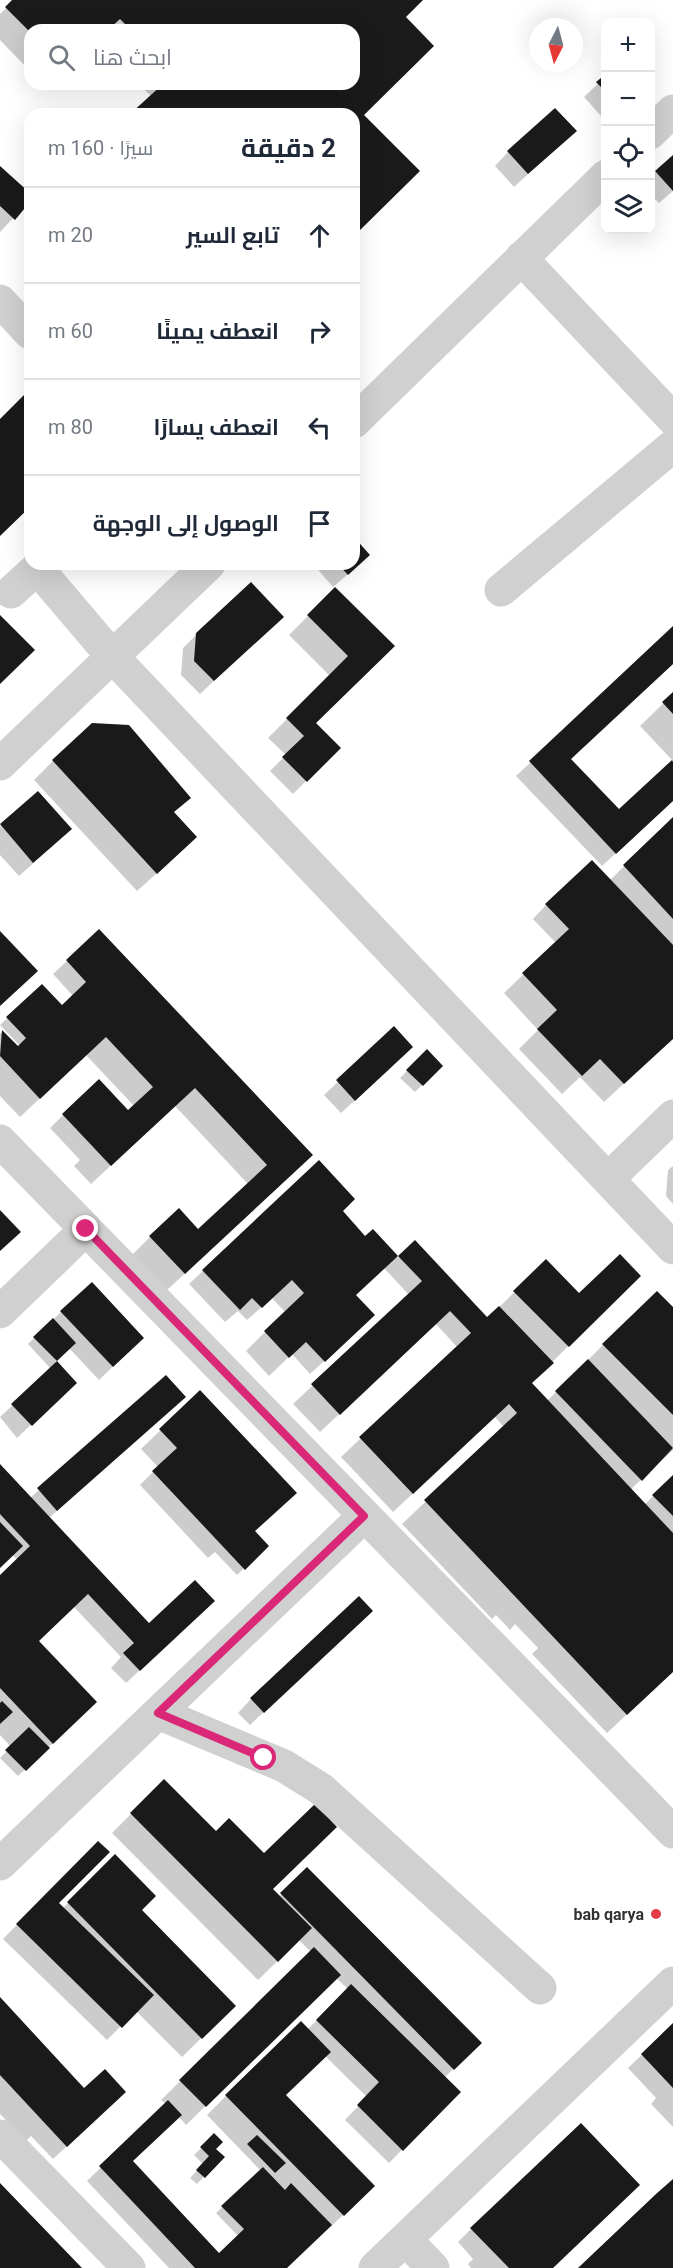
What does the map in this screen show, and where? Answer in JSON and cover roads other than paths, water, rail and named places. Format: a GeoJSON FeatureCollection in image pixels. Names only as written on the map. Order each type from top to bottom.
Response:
{"type":"FeatureCollection","features":[{"type":"Feature","properties":{"kind":"lane"},"geometry":{"type":"LineString","coordinates":[[655,129],[673,111]]}},
{"type":"Feature","properties":{"kind":"lane"},"geometry":{"type":"LineString","coordinates":[[360,416],[602,180]]}},
{"type":"Feature","properties":{"kind":"lane"},"geometry":{"type":"LineString","coordinates":[[521,258],[673,419]]}},
{"type":"Feature","properties":{"kind":"lane"},"geometry":{"type":"LineString","coordinates":[[0,302],[24,327]]}},
{"type":"Feature","properties":{"kind":"lane"},"geometry":{"type":"LineString","coordinates":[[501,590],[673,446]]}},
{"type":"Feature","properties":{"kind":"lane"},"geometry":{"type":"LineString","coordinates":[[11,592],[35,570]]}},
{"type":"Feature","properties":{"kind":"lane"},"geometry":{"type":"LineString","coordinates":[[42,570],[111,655],[673,1248]]}},
{"type":"Feature","properties":{"kind":"lane"},"geometry":{"type":"LineString","coordinates":[[0,764],[111,655],[203,570]]}},
{"type":"Feature","properties":{"kind":"lane"},"geometry":{"type":"LineString","coordinates":[[609,1178],[673,1116]]}},
{"type":"Feature","properties":{"kind":"lane"},"geometry":{"type":"LineString","coordinates":[[0,1141],[673,1832]]}},
{"type":"Feature","properties":{"kind":"lane"},"geometry":{"type":"LineString","coordinates":[[0,1312],[86,1229]]}},
{"type":"Feature","properties":{"kind":"lane"},"geometry":{"type":"LineString","coordinates":[[0,1863],[364,1516]]}},
{"type":"Feature","properties":{"kind":"lane"},"geometry":{"type":"LineString","coordinates":[[158,1713],[284,1766],[321,1789],[540,1988]]}},
{"type":"Feature","properties":{"kind":"lane"},"geometry":{"type":"LineString","coordinates":[[375,2268],[673,1983]]}},
{"type":"Feature","properties":{"kind":"lane"},"geometry":{"type":"LineString","coordinates":[[0,2136],[129,2268]]}},
{"type":"Feature","properties":{"kind":"lane"},"geometry":{"type":"LineString","coordinates":[[405,2239],[433,2268]]}},
{"type":"Feature","properties":{"kind":"place","name":"bab qarya"},"geometry":{"type":"Point","coordinates":[656,1914]}}]}
